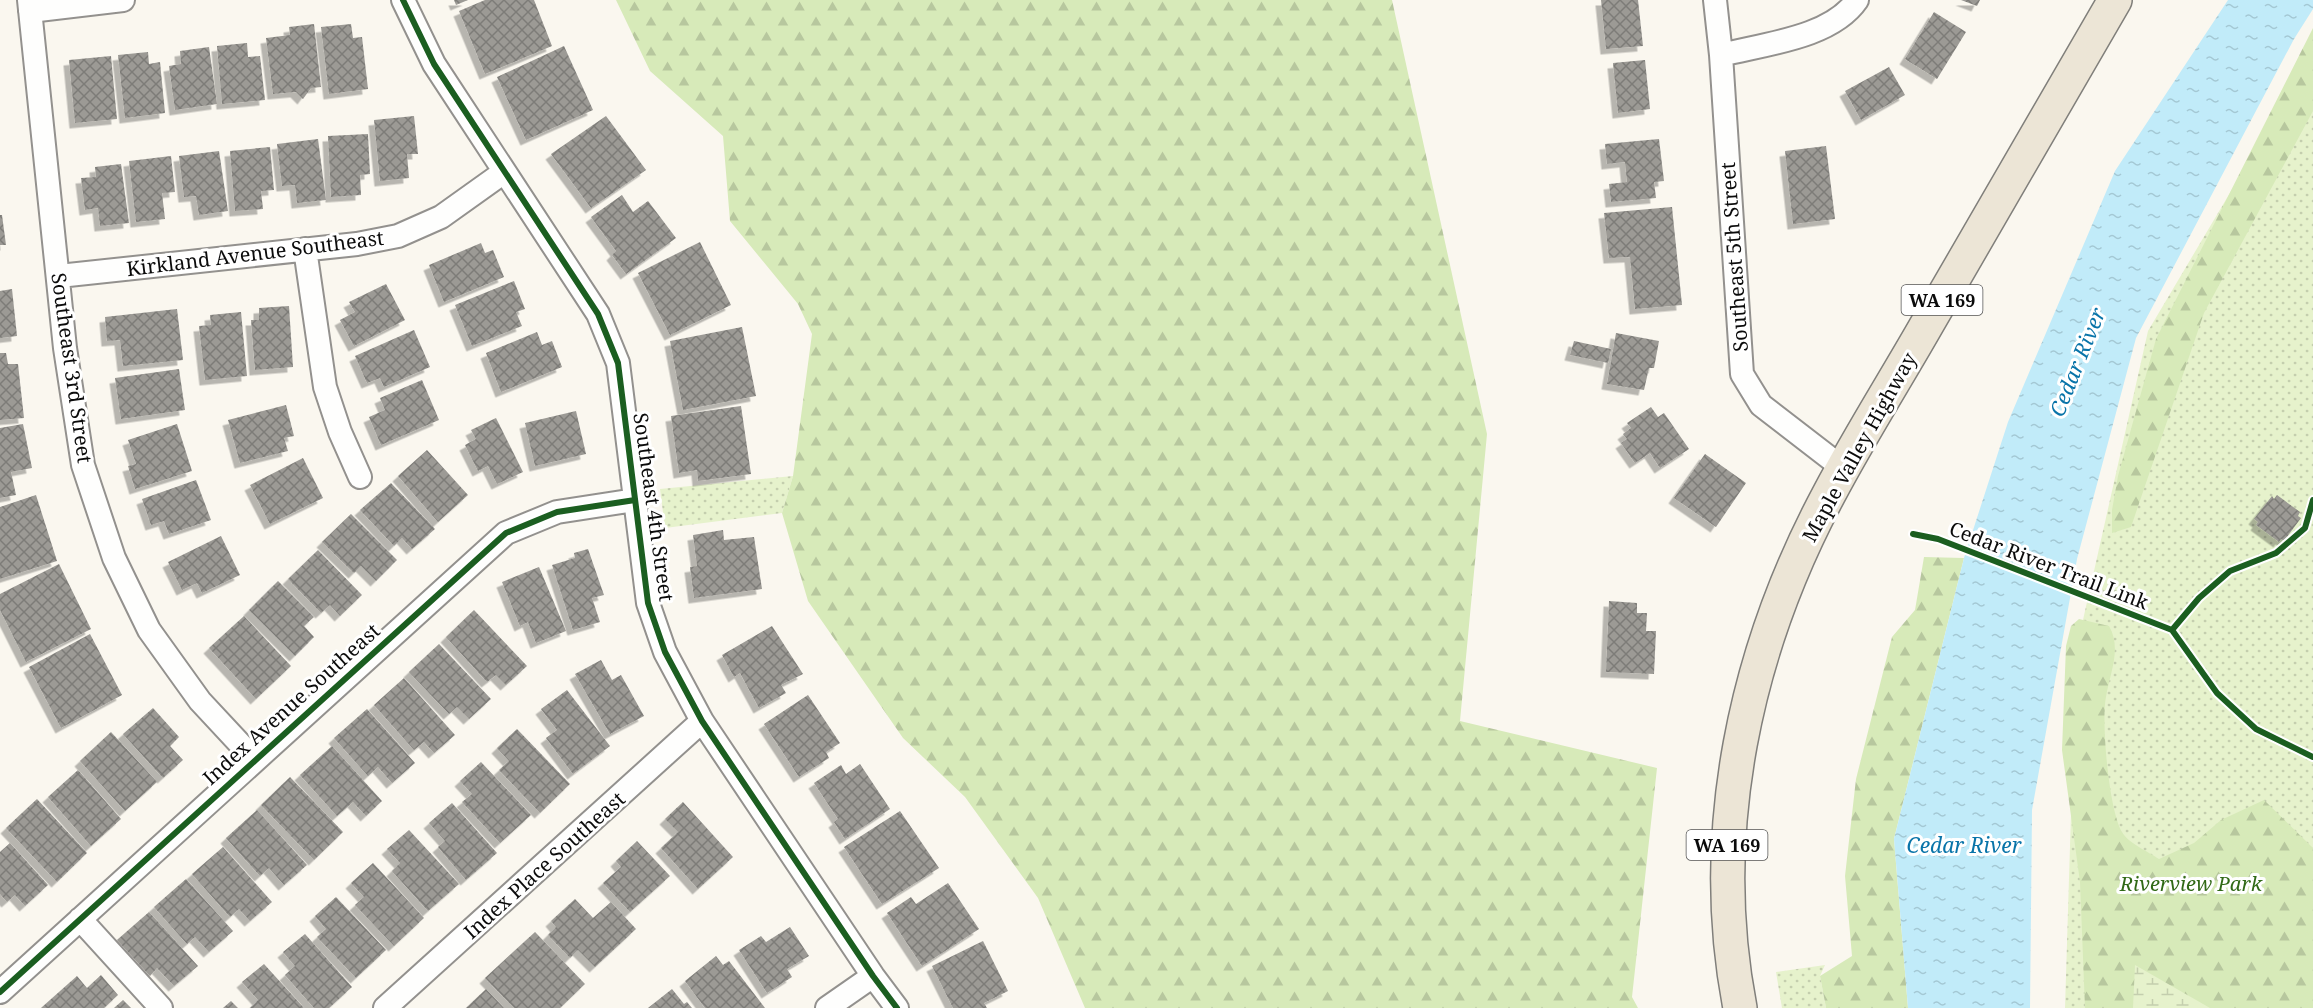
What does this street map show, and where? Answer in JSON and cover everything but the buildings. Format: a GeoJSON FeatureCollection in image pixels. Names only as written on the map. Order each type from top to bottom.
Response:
{"type":"FeatureCollection","features":[{"type":"Feature","properties":{"kind":"main road","name":"Maple Valley Highway"},"geometry":{"type":"LineString","coordinates":[[1740,1008],[1733,970],[1727,909],[1728,843],[1734,779],[1765,640],[1787,583],[1829,494],[2115,0]]}},
{"type":"Feature","properties":{"kind":"street"},"geometry":{"type":"LineString","coordinates":[[29,6],[123,0]]}},
{"type":"Feature","properties":{"kind":"street","name":"Southeast 4th Street"},"geometry":{"type":"LineString","coordinates":[[403,0],[434,64],[598,314],[618,363],[648,603],[665,652],[702,721],[873,976],[897,1008]]}},
{"type":"Feature","properties":{"kind":"street","name":"Southeast 5th Street"},"geometry":{"type":"LineString","coordinates":[[1715,0],[1721,55],[1742,374],[1761,405],[1844,469]]}},
{"type":"Feature","properties":{"kind":"street"},"geometry":{"type":"LineString","coordinates":[[1721,55],[1818,31],[1848,12],[1857,0]]}},
{"type":"Feature","properties":{"kind":"street","name":"Southeast 3rd Street"},"geometry":{"type":"LineString","coordinates":[[29,6],[65,348],[83,465],[114,558],[149,630],[200,700],[254,759]]}},
{"type":"Feature","properties":{"kind":"street","name":"Kirkland Avenue Southeast"},"geometry":{"type":"LineString","coordinates":[[59,276],[305,249],[398,236],[441,217],[504,172]]}},
{"type":"Feature","properties":{"kind":"street"},"geometry":{"type":"LineString","coordinates":[[305,249],[325,387],[339,432],[360,477]]}},
{"type":"Feature","properties":{"kind":"street","name":"Index Avenue Southeast"},"geometry":{"type":"LineString","coordinates":[[0,992],[254,759],[506,533],[557,512],[635,500]]}},
{"type":"Feature","properties":{"kind":"street","name":"Index Place Southeast"},"geometry":{"type":"LineString","coordinates":[[385,1008],[702,721]]}},
{"type":"Feature","properties":{"kind":"street"},"geometry":{"type":"LineString","coordinates":[[80,919],[161,1008]]}},
{"type":"Feature","properties":{"kind":"street"},"geometry":{"type":"LineString","coordinates":[[827,1008],[873,976]]}},
{"type":"Feature","properties":{"kind":"green space"},"geometry":{"type":"Polygon","coordinates":[[[616,0],[1392,0],[1487,434],[1460,721],[1657,768],[1632,997],[1638,1008],[1085,1008],[1038,898],[965,797],[903,738],[808,601],[782,513],[793,476],[812,334],[798,304],[730,221],[723,136],[650,71],[616,0]]]}},
{"type":"Feature","properties":{"kind":"green space"},"geometry":{"type":"Polygon","coordinates":[[[2313,28],[2313,111],[2204,313],[2131,527],[2112,533],[2112,510],[2118,476],[2156,339],[2313,28]]]}},
{"type":"Feature","properties":{"kind":"green space","name":"Riverview Park"},"geometry":{"type":"Polygon","coordinates":[[[2313,53],[2313,1008],[2065,1008],[2076,651],[2148,331],[2313,53]]]}},
{"type":"Feature","properties":{"kind":"green space"},"geometry":{"type":"Polygon","coordinates":[[[793,476],[782,513],[665,528],[660,489],[793,476]]]}},
{"type":"Feature","properties":{"kind":"green space"},"geometry":{"type":"Polygon","coordinates":[[[1924,557],[1964,558],[1894,839],[1908,1008],[1826,1008],[1820,976],[1852,956],[1845,876],[1856,779],[1892,637],[1915,610],[1924,557]]]}},
{"type":"Feature","properties":{"kind":"green space"},"geometry":{"type":"Polygon","coordinates":[[[2079,619],[2109,626],[2115,643],[2106,697],[2105,745],[2113,805],[2117,821],[2125,836],[2159,859],[2194,843],[2221,820],[2264,800],[2313,848],[2313,1008],[2085,1008],[2080,882],[2062,750],[2066,646],[2071,626],[2079,619]]]}},
{"type":"Feature","properties":{"kind":"green space"},"geometry":{"type":"Polygon","coordinates":[[[1825,965],[1820,976],[1826,1008],[1782,1008],[1776,972],[1825,965]]]}},
{"type":"Feature","properties":{"kind":"green space"},"geometry":{"type":"Polygon","coordinates":[[[2135,965],[2210,1008],[2133,1008],[2135,965]]]}},
{"type":"Feature","properties":{"kind":"water","name":"Cedar River"},"geometry":{"type":"Polygon","coordinates":[[[2228,0],[2313,0],[2313,9],[2294,39],[2136,338],[2077,559],[2032,810],[2030,1008],[1908,1008],[1894,839],[1964,558],[2008,422],[2115,171],[2228,0]]]}},
{"type":"Feature","properties":{"kind":"cycle path"},"geometry":{"type":"LineString","coordinates":[[403,0],[434,64],[598,314],[618,363],[648,603],[665,652],[702,721],[873,976],[897,1008]]}},
{"type":"Feature","properties":{"kind":"cycle path"},"geometry":{"type":"LineString","coordinates":[[0,992],[506,533],[557,512],[635,500]]}},
{"type":"Feature","properties":{"kind":"cycle path"},"geometry":{"type":"LineString","coordinates":[[2172,630],[2199,598],[2230,571],[2276,553],[2305,528],[2313,500]]}},
{"type":"Feature","properties":{"kind":"cycle path","name":"Cedar River Trail Link"},"geometry":{"type":"LineString","coordinates":[[1913,534],[1938,539],[2172,630],[2217,693],[2256,729],[2313,757]]}}]}
